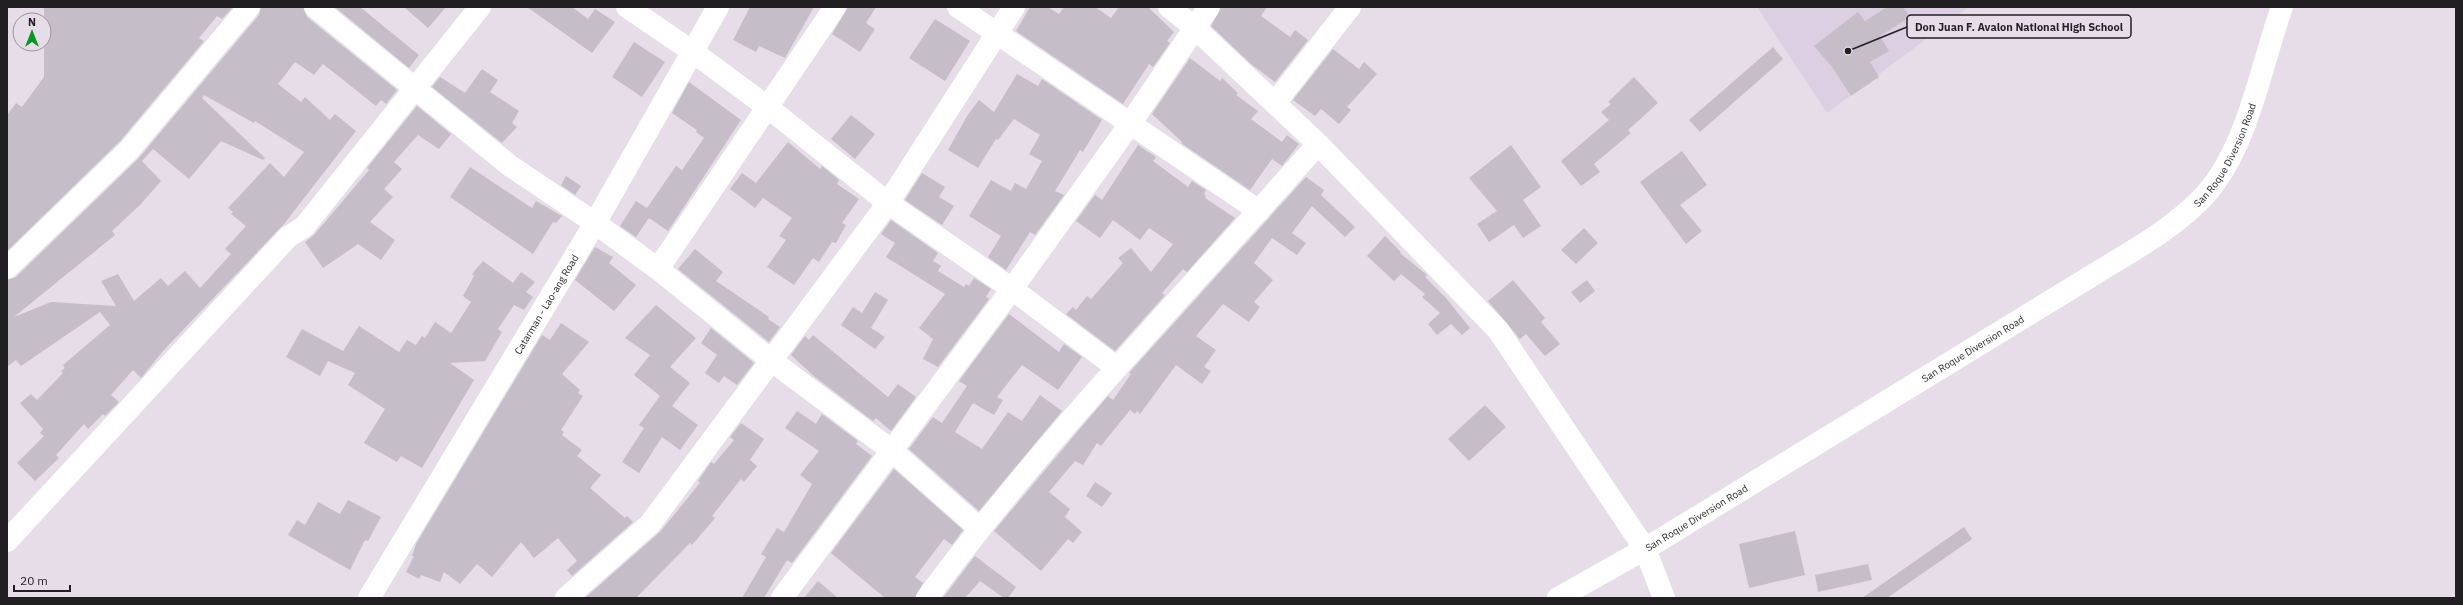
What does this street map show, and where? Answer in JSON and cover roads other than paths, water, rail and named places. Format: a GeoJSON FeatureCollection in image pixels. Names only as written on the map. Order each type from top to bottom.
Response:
{"type":"FeatureCollection","features":[{"type":"Feature","properties":{"kind":"street"},"geometry":{"type":"LineString","coordinates":[[7,268],[129,150],[249,7]]}},
{"type":"Feature","properties":{"kind":"street"},"geometry":{"type":"LineString","coordinates":[[315,7],[509,165],[594,222],[658,269],[772,361],[891,450],[979,528]]}},
{"type":"Feature","properties":{"kind":"street"},"geometry":{"type":"LineString","coordinates":[[7,542],[288,237],[304,226],[480,7]]}},
{"type":"Feature","properties":{"kind":"street"},"geometry":{"type":"LineString","coordinates":[[627,7],[693,52],[766,106],[888,203],[1012,289],[1116,367]]}},
{"type":"Feature","properties":{"kind":"street","name":"Catarman - Lao-ang Road"},"geometry":{"type":"LineString","coordinates":[[369,598],[594,222],[718,7]]}},
{"type":"Feature","properties":{"kind":"street"},"geometry":{"type":"LineString","coordinates":[[658,269],[766,106],[835,7]]}},
{"type":"Feature","properties":{"kind":"street"},"geometry":{"type":"LineString","coordinates":[[958,7],[998,32],[1130,124],[1259,211]]}},
{"type":"Feature","properties":{"kind":"street"},"geometry":{"type":"LineString","coordinates":[[566,598],[650,524],[888,203],[1014,7]]}},
{"type":"Feature","properties":{"kind":"street"},"geometry":{"type":"LineString","coordinates":[[1169,7],[1194,27],[1318,144],[1498,330],[1645,548],[1664,598]]}},
{"type":"Feature","properties":{"kind":"street"},"geometry":{"type":"LineString","coordinates":[[782,598],[1012,289],[1130,124],[1194,27],[1209,7]]}},
{"type":"Feature","properties":{"kind":"street"},"geometry":{"type":"LineString","coordinates":[[1275,104],[1350,7]]}},
{"type":"Feature","properties":{"kind":"street","name":"San Roque Diversion Road"},"geometry":{"type":"LineString","coordinates":[[1558,598],[1645,548],[2152,239],[2186,213],[2206,194],[2232,154],[2282,7]]}},
{"type":"Feature","properties":{"kind":"street"},"geometry":{"type":"LineString","coordinates":[[928,598],[979,528],[1116,367],[1259,211],[1318,144]]}},
{"type":"Feature","properties":{"kind":"place","name":"Don Juan F. Avalon National High School"},"geometry":{"type":"Point","coordinates":[1848,51]}}]}
